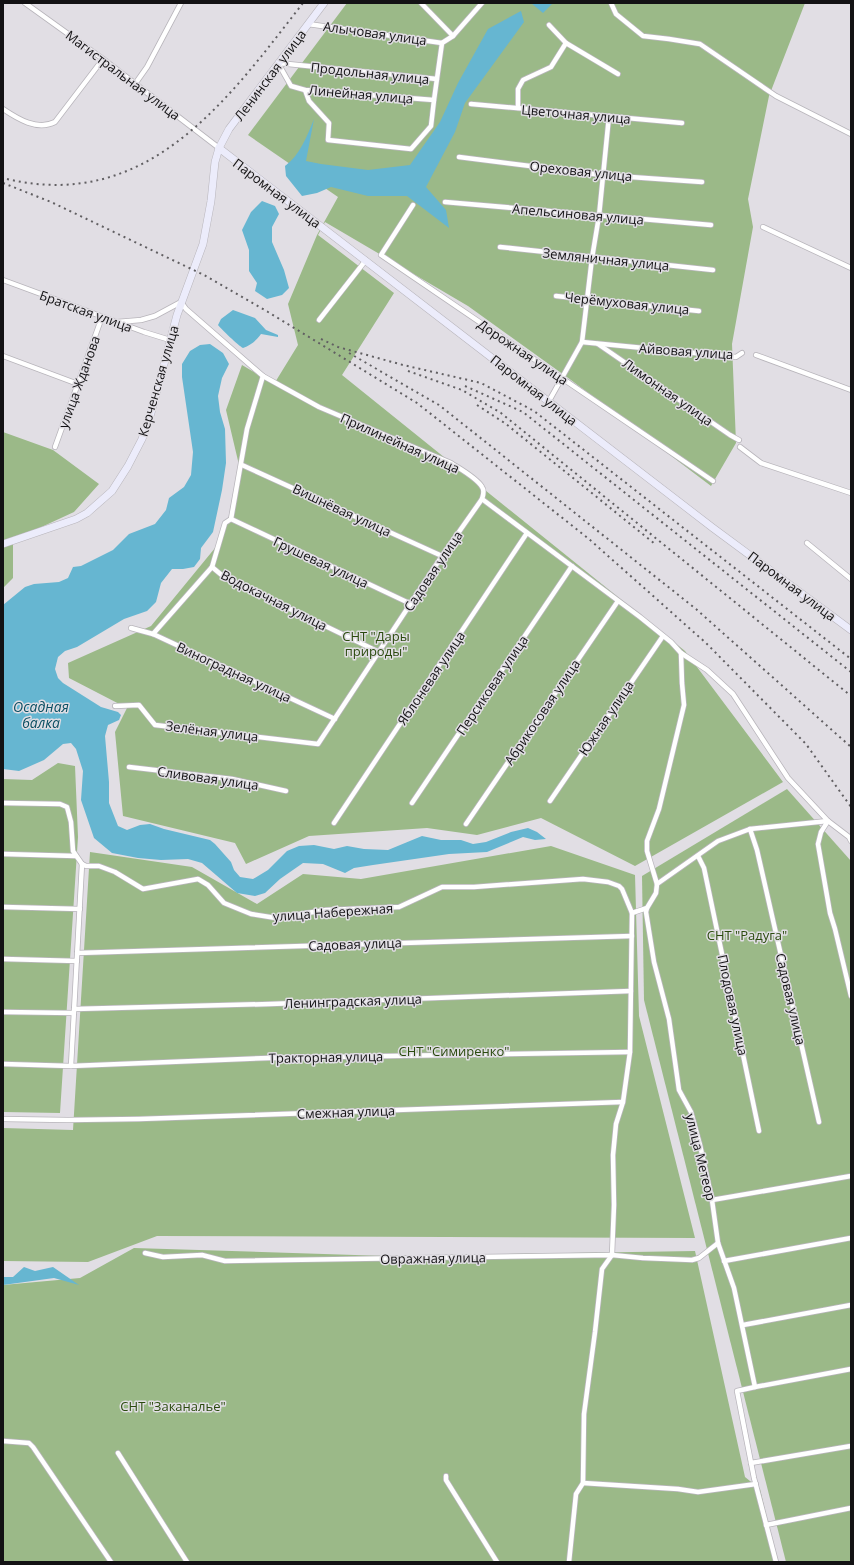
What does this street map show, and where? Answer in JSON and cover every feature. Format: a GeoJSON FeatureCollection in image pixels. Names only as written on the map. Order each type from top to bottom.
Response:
{"type":"FeatureCollection","features":[{"type":"Feature","properties":{"kind":"street","name":"Магистральная улица"},"geometry":{"type":"LineString","coordinates":[[26,3],[103,59],[219,148]]}},
{"type":"Feature","properties":{"kind":"street"},"geometry":{"type":"LineString","coordinates":[[135,84],[147,67],[181,3]]}},
{"type":"Feature","properties":{"kind":"street","name":"Ленинская улица"},"geometry":{"type":"LineString","coordinates":[[185,291],[203,244],[215,162],[219,148],[229,129],[324,3]]}},
{"type":"Feature","properties":{"kind":"street"},"geometry":{"type":"LineString","coordinates":[[421,3],[453,36]]}},
{"type":"Feature","properties":{"kind":"street"},"geometry":{"type":"LineString","coordinates":[[305,90],[309,100],[329,123],[328,140],[411,149],[431,126],[442,42],[453,36],[482,3]]}},
{"type":"Feature","properties":{"kind":"street"},"geometry":{"type":"LineString","coordinates":[[611,3],[616,14],[643,36],[700,44],[776,96],[851,134]]}},
{"type":"Feature","properties":{"kind":"street","name":"Алычовая улица"},"geometry":{"type":"LineString","coordinates":[[308,24],[442,42]]}},
{"type":"Feature","properties":{"kind":"street"},"geometry":{"type":"LineString","coordinates":[[549,25],[566,43],[618,74]]}},
{"type":"Feature","properties":{"kind":"street"},"geometry":{"type":"LineString","coordinates":[[518,108],[518,89],[523,80],[551,67],[566,43]]}},
{"type":"Feature","properties":{"kind":"street"},"geometry":{"type":"LineString","coordinates":[[3,109],[18,119],[30,124],[47,126],[55,122],[103,59]]}},
{"type":"Feature","properties":{"kind":"street","name":"Продольная улица"},"geometry":{"type":"LineString","coordinates":[[278,63],[437,79]]}},
{"type":"Feature","properties":{"kind":"street","name":"Линейная улица"},"geometry":{"type":"LineString","coordinates":[[278,63],[291,86],[305,90],[434,100]]}},
{"type":"Feature","properties":{"kind":"street","name":"Цветочная улица"},"geometry":{"type":"LineString","coordinates":[[471,104],[682,123]]}},
{"type":"Feature","properties":{"kind":"street"},"geometry":{"type":"LineString","coordinates":[[549,401],[582,342],[592,258],[599,216],[609,116]]}},
{"type":"Feature","properties":{"kind":"street","name":"Паромная улица"},"geometry":{"type":"LineString","coordinates":[[219,148],[707,523],[851,630]]}},
{"type":"Feature","properties":{"kind":"street","name":"Ореховая улица"},"geometry":{"type":"LineString","coordinates":[[459,157],[602,175],[702,182]]}},
{"type":"Feature","properties":{"kind":"street","name":"Апельсиновая улица"},"geometry":{"type":"LineString","coordinates":[[445,202],[711,225]]}},
{"type":"Feature","properties":{"kind":"street","name":"Дорожная улица"},"geometry":{"type":"LineString","coordinates":[[413,205],[381,256],[713,481]]}},
{"type":"Feature","properties":{"kind":"street"},"geometry":{"type":"LineString","coordinates":[[763,227],[851,268]]}},
{"type":"Feature","properties":{"kind":"street","name":"Земляничная улица"},"geometry":{"type":"LineString","coordinates":[[500,247],[713,270]]}},
{"type":"Feature","properties":{"kind":"street"},"geometry":{"type":"LineString","coordinates":[[319,320],[366,260]]}},
{"type":"Feature","properties":{"kind":"street","name":"Братская улица"},"geometry":{"type":"LineString","coordinates":[[3,280],[102,317],[170,340]]}},
{"type":"Feature","properties":{"kind":"street","name":"Керченская улица"},"geometry":{"type":"LineString","coordinates":[[3,544],[76,519],[87,513],[112,491],[128,466],[142,439],[151,413],[170,340],[185,291]]}},
{"type":"Feature","properties":{"kind":"street","name":"Черёмуховая улица"},"geometry":{"type":"LineString","coordinates":[[556,296],[699,311]]}},
{"type":"Feature","properties":{"kind":"street"},"geometry":{"type":"LineString","coordinates":[[117,322],[141,320],[155,316],[181,302]]}},
{"type":"Feature","properties":{"kind":"street","name":"Прилинейная улица"},"geometry":{"type":"LineString","coordinates":[[181,302],[186,309],[263,376],[319,407],[451,464],[469,475],[482,487],[484,493],[482,499]]}},
{"type":"Feature","properties":{"kind":"street","name":"улица Жданова"},"geometry":{"type":"LineString","coordinates":[[55,447],[102,317]]}},
{"type":"Feature","properties":{"kind":"street","name":"Айвовая улица"},"geometry":{"type":"LineString","coordinates":[[582,342],[736,357],[742,353]]}},
{"type":"Feature","properties":{"kind":"street","name":"Лимонная улица"},"geometry":{"type":"LineString","coordinates":[[598,344],[739,440]]}},
{"type":"Feature","properties":{"kind":"street"},"geometry":{"type":"LineString","coordinates":[[756,355],[851,390]]}},
{"type":"Feature","properties":{"kind":"street"},"geometry":{"type":"LineString","coordinates":[[3,356],[78,384]]}},
{"type":"Feature","properties":{"kind":"street","name":"Водокачная улица"},"geometry":{"type":"LineString","coordinates":[[153,634],[212,567],[226,522],[231,519],[242,464],[247,429],[263,376]]}},
{"type":"Feature","properties":{"kind":"street"},"geometry":{"type":"LineString","coordinates":[[740,447],[761,463],[851,493]]}},
{"type":"Feature","properties":{"kind":"street","name":"Вишнёвая улица"},"geometry":{"type":"LineString","coordinates":[[242,464],[442,556]]}},
{"type":"Feature","properties":{"kind":"street"},"geometry":{"type":"LineString","coordinates":[[482,499],[663,636],[681,654],[707,670],[733,694],[788,778],[828,821],[851,841]]}},
{"type":"Feature","properties":{"kind":"street","name":"Садовая улица"},"geometry":{"type":"LineString","coordinates":[[318,744],[442,556],[482,499]]}},
{"type":"Feature","properties":{"kind":"street","name":"Грушевая улица"},"geometry":{"type":"LineString","coordinates":[[231,519],[411,604]]}},
{"type":"Feature","properties":{"kind":"street","name":"Яблоневая улица"},"geometry":{"type":"LineString","coordinates":[[334,823],[527,533]]}},
{"type":"Feature","properties":{"kind":"street"},"geometry":{"type":"LineString","coordinates":[[807,543],[851,579]]}},
{"type":"Feature","properties":{"kind":"street","name":"Персиковая улица"},"geometry":{"type":"LineString","coordinates":[[412,803],[572,566]]}},
{"type":"Feature","properties":{"kind":"street","name":"Водокачная улица"},"geometry":{"type":"LineString","coordinates":[[212,567],[224,578],[379,652]]}},
{"type":"Feature","properties":{"kind":"street","name":"Абрикосовая улица"},"geometry":{"type":"LineString","coordinates":[[466,824],[618,601]]}},
{"type":"Feature","properties":{"kind":"street","name":"Виноградная улица"},"geometry":{"type":"LineString","coordinates":[[131,628],[153,634],[335,719]]}},
{"type":"Feature","properties":{"kind":"street","name":"Южная улица"},"geometry":{"type":"LineString","coordinates":[[550,801],[663,636]]}},
{"type":"Feature","properties":{"kind":"street"},"geometry":{"type":"LineString","coordinates":[[569,1562],[576,1494],[583,1483],[584,1414],[596,1332],[602,1269],[612,1255],[614,1205],[613,1155],[616,1124],[624,1102],[630,1052],[632,913],[647,908],[656,893],[657,884],[647,851],[647,841],[659,809],[684,705],[681,654]]}},
{"type":"Feature","properties":{"kind":"street","name":"Зелёная улица"},"geometry":{"type":"LineString","coordinates":[[115,706],[139,705],[155,725],[318,744]]}},
{"type":"Feature","properties":{"kind":"street","name":"Сливовая улица"},"geometry":{"type":"LineString","coordinates":[[129,767],[232,780],[286,791]]}},
{"type":"Feature","properties":{"kind":"street"},"geometry":{"type":"LineString","coordinates":[[3,803],[60,804],[67,807],[71,822],[73,851],[82,864],[71,1066],[3,1064]]}},
{"type":"Feature","properties":{"kind":"street"},"geometry":{"type":"LineString","coordinates":[[657,884],[718,841],[750,829],[828,821]]}},
{"type":"Feature","properties":{"kind":"street"},"geometry":{"type":"LineString","coordinates":[[828,821],[818,844],[830,913],[851,996]]}},
{"type":"Feature","properties":{"kind":"street","name":"Садовая улица"},"geometry":{"type":"LineString","coordinates":[[750,829],[757,850],[819,1122]]}},
{"type":"Feature","properties":{"kind":"street"},"geometry":{"type":"LineString","coordinates":[[3,854],[76,856]]}},
{"type":"Feature","properties":{"kind":"street","name":"Плодовая улица"},"geometry":{"type":"LineString","coordinates":[[698,856],[704,868],[759,1131]]}},
{"type":"Feature","properties":{"kind":"street","name":"улица Набережная"},"geometry":{"type":"LineString","coordinates":[[82,864],[86,866],[99,866],[115,872],[143,889],[198,880],[208,885],[224,903],[251,914],[276,918],[326,910],[398,907],[442,887],[583,879],[608,882],[619,886],[622,889],[632,913]]}},
{"type":"Feature","properties":{"kind":"street"},"geometry":{"type":"LineString","coordinates":[[3,907],[80,909]]}},
{"type":"Feature","properties":{"kind":"street","name":"улица Метеор"},"geometry":{"type":"LineString","coordinates":[[647,908],[646,912],[654,962],[668,1019],[679,1090],[691,1112],[700,1145],[712,1200],[718,1243],[734,1288],[755,1387]]}},
{"type":"Feature","properties":{"kind":"street","name":"Садовая улица"},"geometry":{"type":"LineString","coordinates":[[77,953],[632,936]]}},
{"type":"Feature","properties":{"kind":"street"},"geometry":{"type":"LineString","coordinates":[[3,959],[77,961]]}},
{"type":"Feature","properties":{"kind":"street","name":"Ленинградская улица"},"geometry":{"type":"LineString","coordinates":[[74,1011],[631,991]]}},
{"type":"Feature","properties":{"kind":"street"},"geometry":{"type":"LineString","coordinates":[[3,1012],[74,1011]]}},
{"type":"Feature","properties":{"kind":"street","name":"Тракторная улица"},"geometry":{"type":"LineString","coordinates":[[71,1066],[270,1058],[630,1052]]}},
{"type":"Feature","properties":{"kind":"street","name":"Смежная улица"},"geometry":{"type":"LineString","coordinates":[[3,1119],[147,1119],[624,1102]]}},
{"type":"Feature","properties":{"kind":"street"},"geometry":{"type":"LineString","coordinates":[[712,1200],[851,1176]]}},
{"type":"Feature","properties":{"kind":"street"},"geometry":{"type":"LineString","coordinates":[[724,1261],[851,1238]]}},
{"type":"Feature","properties":{"kind":"street","name":"Овражная улица"},"geometry":{"type":"LineString","coordinates":[[145,1252],[163,1257],[202,1255],[224,1262],[612,1255],[692,1260],[699,1258],[718,1243]]}},
{"type":"Feature","properties":{"kind":"street"},"geometry":{"type":"LineString","coordinates":[[743,1325],[851,1305]]}},
{"type":"Feature","properties":{"kind":"street"},"geometry":{"type":"LineString","coordinates":[[776,1562],[751,1464],[737,1391],[851,1369]]}},
{"type":"Feature","properties":{"kind":"street"},"geometry":{"type":"LineString","coordinates":[[3,1441],[29,1443],[33,1447],[112,1562]]}},
{"type":"Feature","properties":{"kind":"street"},"geometry":{"type":"LineString","coordinates":[[751,1464],[851,1446]]}},
{"type":"Feature","properties":{"kind":"street"},"geometry":{"type":"LineString","coordinates":[[118,1454],[187,1562]]}},
{"type":"Feature","properties":{"kind":"street"},"geometry":{"type":"LineString","coordinates":[[446,1476],[446,1480],[497,1562]]}},
{"type":"Feature","properties":{"kind":"street"},"geometry":{"type":"LineString","coordinates":[[583,1483],[698,1492],[756,1484]]}},
{"type":"Feature","properties":{"kind":"street"},"geometry":{"type":"LineString","coordinates":[[766,1525],[851,1508]]}},
{"type":"Feature","properties":{"kind":"green space","name":"СНТ \"Дары природы\""},"geometry":{"type":"Polygon","coordinates":[[[347,3],[805,3],[769,96],[748,199],[753,227],[732,344],[736,443],[711,486],[571,380],[468,306],[325,222],[318,235],[394,293],[342,375],[685,651],[783,782],[635,866],[541,818],[477,835],[427,828],[309,836],[246,864],[235,843],[123,816],[115,732],[127,708],[69,678],[68,663],[151,626],[215,548],[229,518],[239,465],[226,410],[242,365],[274,384],[298,345],[288,304],[317,235],[338,197],[248,135],[347,3]]]}},
{"type":"Feature","properties":{"kind":"green space"},"geometry":{"type":"Polygon","coordinates":[[[3,432],[53,450],[99,484],[74,512],[35,530],[13,537],[13,578],[3,588],[3,432]]]}},
{"type":"Feature","properties":{"kind":"green space"},"geometry":{"type":"Polygon","coordinates":[[[58,763],[75,766],[78,837],[60,1113],[3,1112],[3,779],[32,780],[58,763]]]}},
{"type":"Feature","properties":{"kind":"green space","name":"СНТ \"Радуга\""},"geometry":{"type":"Polygon","coordinates":[[[787,789],[851,861],[851,1562],[786,1562],[644,1000],[642,876],[787,789]]]}},
{"type":"Feature","properties":{"kind":"green space","name":"СНТ \"Симиренко\""},"geometry":{"type":"Polygon","coordinates":[[[551,846],[635,875],[639,1016],[695,1238],[157,1236],[88,1262],[3,1261],[3,1128],[73,1130],[90,852],[192,867],[257,904],[303,874],[361,879],[551,846]]]}},
{"type":"Feature","properties":{"kind":"green space","name":"СНТ \"Заканалье\""},"geometry":{"type":"Polygon","coordinates":[[[134,1248],[386,1256],[695,1251],[745,1477],[760,1489],[777,1562],[3,1562],[3,1285],[80,1278],[134,1248]]]}},
{"type":"Feature","properties":{"kind":"water"},"geometry":{"type":"Polygon","coordinates":[[[531,3],[553,3],[543,13],[531,3]]]}},
{"type":"Feature","properties":{"kind":"water"},"geometry":{"type":"Polygon","coordinates":[[[521,11],[524,22],[465,103],[455,132],[426,187],[446,210],[449,228],[407,196],[368,196],[331,187],[317,193],[302,196],[286,176],[285,166],[299,151],[314,119],[306,161],[368,170],[410,165],[440,122],[458,83],[488,29],[521,11]]]}},
{"type":"Feature","properties":{"kind":"water"},"geometry":{"type":"Polygon","coordinates":[[[262,201],[275,206],[279,214],[272,227],[272,242],[284,270],[289,288],[282,295],[267,299],[255,291],[257,283],[249,271],[249,250],[242,230],[251,212],[262,201]]]}},
{"type":"Feature","properties":{"kind":"water"},"geometry":{"type":"Polygon","coordinates":[[[233,310],[255,318],[266,330],[278,335],[278,337],[261,334],[248,346],[243,348],[218,325],[221,319],[233,310]]]}},
{"type":"Feature","properties":{"kind":"water","name":"Осадная балка"},"geometry":{"type":"Polygon","coordinates":[[[210,344],[223,353],[229,364],[222,378],[218,396],[220,412],[225,429],[226,463],[213,532],[201,548],[200,559],[194,567],[172,569],[161,583],[156,602],[147,611],[124,619],[77,647],[65,651],[58,657],[55,669],[58,678],[63,683],[101,707],[118,712],[121,715],[119,720],[108,725],[105,736],[109,782],[109,803],[118,826],[127,830],[140,825],[150,824],[164,829],[210,840],[231,862],[234,870],[240,877],[253,879],[268,870],[287,851],[299,846],[314,845],[334,849],[347,846],[364,849],[388,850],[422,836],[441,840],[461,840],[473,844],[486,842],[511,832],[528,828],[537,832],[546,839],[535,840],[523,837],[487,852],[449,854],[373,865],[354,868],[345,873],[323,864],[303,863],[280,879],[265,893],[255,896],[237,893],[202,863],[188,859],[161,860],[138,858],[112,853],[94,838],[81,800],[83,771],[76,749],[71,743],[63,744],[44,760],[19,771],[3,769],[3,605],[25,587],[34,584],[59,582],[68,578],[73,567],[81,566],[113,550],[129,534],[155,524],[166,510],[169,498],[184,487],[191,475],[193,452],[182,377],[182,364],[190,351],[200,345],[210,344]]]}},
{"type":"Feature","properties":{"kind":"water"},"geometry":{"type":"Polygon","coordinates":[[[24,1267],[35,1271],[53,1267],[79,1285],[54,1278],[3,1285],[3,1277],[13,1277],[24,1267]]]}},
{"type":"Feature","properties":{"kind":"railway"},"geometry":{"type":"LineString","coordinates":[[7,179],[57,185],[102,179],[143,164],[179,140],[213,110],[245,76],[303,3]]}},
{"type":"Feature","properties":{"kind":"railway"},"geometry":{"type":"LineString","coordinates":[[3,183],[51,202],[204,275],[268,312],[417,403],[589,539],[706,643],[806,744],[851,807]]}},
{"type":"Feature","properties":{"kind":"railway"},"geometry":{"type":"LineString","coordinates":[[321,339],[338,347],[403,365],[481,383],[534,411],[851,659]]}},
{"type":"Feature","properties":{"kind":"railway"},"geometry":{"type":"LineString","coordinates":[[349,353],[439,405],[696,609],[851,747]]}},
{"type":"Feature","properties":{"kind":"railway"},"geometry":{"type":"LineString","coordinates":[[408,371],[462,390],[501,413],[851,696]]}},
{"type":"Feature","properties":{"kind":"railway"},"geometry":{"type":"LineString","coordinates":[[465,386],[523,412],[851,672]]}},
{"type":"Feature","properties":{"kind":"railway"},"geometry":{"type":"LineString","coordinates":[[477,405],[506,424],[655,544]]}}]}
